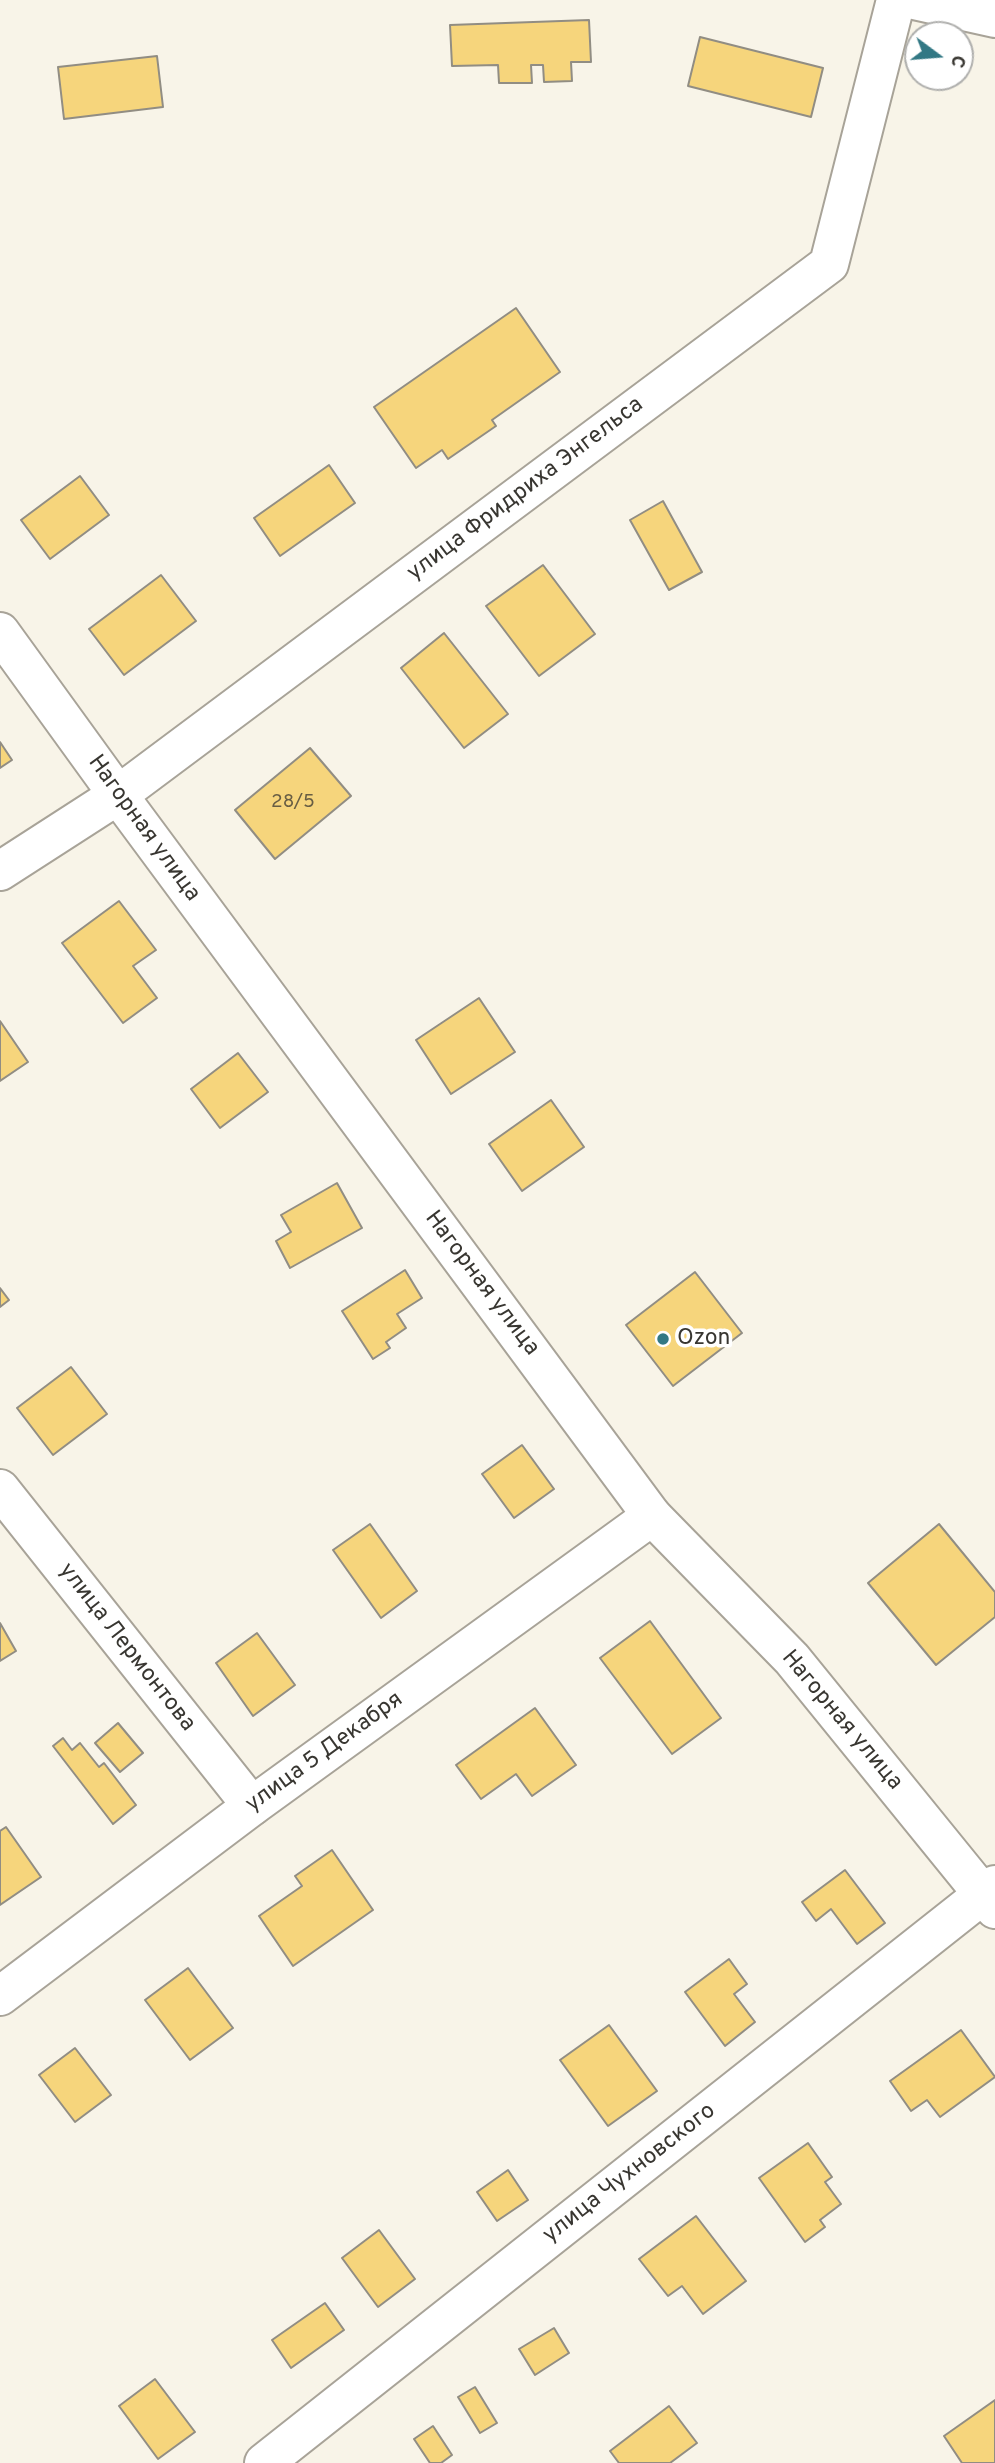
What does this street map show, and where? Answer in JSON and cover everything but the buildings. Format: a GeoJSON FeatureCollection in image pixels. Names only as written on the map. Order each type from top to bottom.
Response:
{"type":"FeatureCollection","features":[{"type":"Feature","properties":{"kind":"street","name":"улица Фридриха Энгельса"},"geometry":{"type":"LineString","coordinates":[[0,871],[118,795],[830,264],[896,0]]}},
{"type":"Feature","properties":{"kind":"street"},"geometry":{"type":"LineString","coordinates":[[914,0],[995,19]]}},
{"type":"Feature","properties":{"kind":"street","name":"Нагорная улица"},"geometry":{"type":"LineString","coordinates":[[0,632],[652,1516],[792,1659],[991,1896]]}},
{"type":"Feature","properties":{"kind":"street","name":"улица Лермонтова"},"geometry":{"type":"LineString","coordinates":[[0,1489],[252,1806]]}},
{"type":"Feature","properties":{"kind":"street","name":"улица 5 Декабря"},"geometry":{"type":"LineString","coordinates":[[0,1996],[252,1806],[652,1516]]}},
{"type":"Feature","properties":{"kind":"street","name":"улица Чухновского"},"geometry":{"type":"LineString","coordinates":[[264,2463],[991,1896]]}},
{"type":"Feature","properties":{"kind":"place","name":"Ozon"},"geometry":{"type":"Point","coordinates":[663,1339]}}]}
